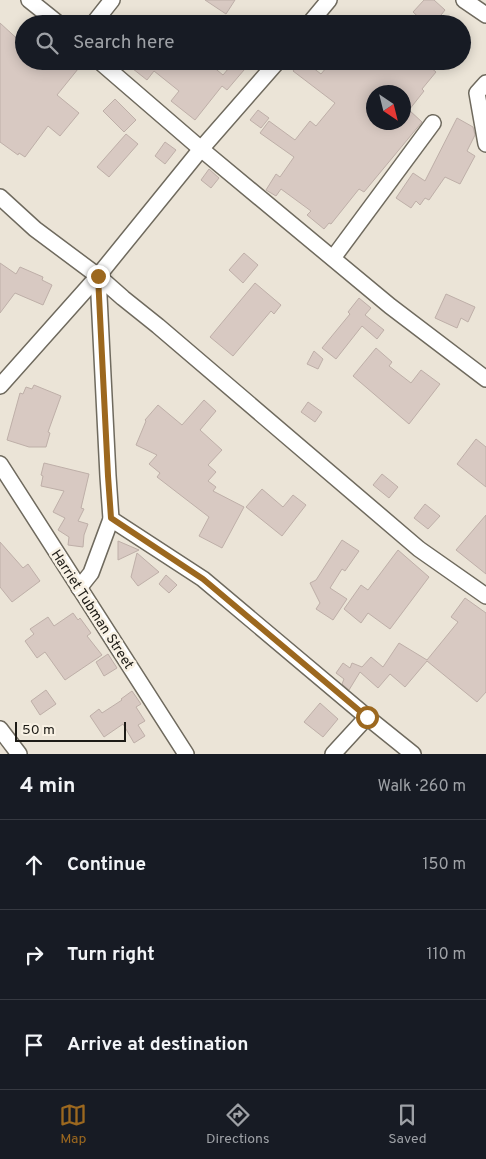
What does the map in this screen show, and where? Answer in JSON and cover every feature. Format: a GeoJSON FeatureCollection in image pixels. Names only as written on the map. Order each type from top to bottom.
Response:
{"type":"FeatureCollection","features":[{"type":"Feature","properties":{"kind":"street"},"geometry":{"type":"LineString","coordinates":[[29,0],[48,15]]}},
{"type":"Feature","properties":{"kind":"street"},"geometry":{"type":"LineString","coordinates":[[100,15],[112,0]]}},
{"type":"Feature","properties":{"kind":"street"},"geometry":{"type":"LineString","coordinates":[[316,15],[329,0]]}},
{"type":"Feature","properties":{"kind":"street"},"geometry":{"type":"LineString","coordinates":[[464,0],[486,15]]}},
{"type":"Feature","properties":{"kind":"street"},"geometry":{"type":"LineString","coordinates":[[109,70],[201,149],[390,306],[486,379]]}},
{"type":"Feature","properties":{"kind":"street"},"geometry":{"type":"LineString","coordinates":[[0,386],[98,276],[201,149],[270,70]]}},
{"type":"Feature","properties":{"kind":"street"},"geometry":{"type":"LineString","coordinates":[[486,83],[477,93],[486,144]]}},
{"type":"Feature","properties":{"kind":"street"},"geometry":{"type":"LineString","coordinates":[[334,258],[433,123]]}},
{"type":"Feature","properties":{"kind":"street"},"geometry":{"type":"LineString","coordinates":[[0,196],[35,229],[98,276],[419,549],[486,596]]}},
{"type":"Feature","properties":{"kind":"street"},"geometry":{"type":"LineString","coordinates":[[79,588],[91,573],[111,518],[98,276]]}},
{"type":"Feature","properties":{"kind":"street","name":"Harriet Tubman Street"},"geometry":{"type":"LineString","coordinates":[[0,464],[186,754]]}},
{"type":"Feature","properties":{"kind":"street"},"geometry":{"type":"LineString","coordinates":[[111,518],[203,579],[413,754]]}},
{"type":"Feature","properties":{"kind":"street"},"geometry":{"type":"LineString","coordinates":[[333,754],[367,717]]}},
{"type":"Feature","properties":{"kind":"street"},"geometry":{"type":"LineString","coordinates":[[0,729],[19,754]]}},
{"type":"Feature","properties":{"kind":"building"},"geometry":{"type":"Polygon","coordinates":[[[205,0],[235,0],[226,14],[205,0]]]}},
{"type":"Feature","properties":{"kind":"building"},"geometry":{"type":"Polygon","coordinates":[[[424,0],[434,0],[445,10],[441,15],[416,15],[413,12],[424,0]]]}},
{"type":"Feature","properties":{"kind":"building"},"geometry":{"type":"Polygon","coordinates":[[[0,23],[15,37],[15,70],[77,70],[57,95],[79,113],[60,136],[48,126],[25,157],[19,153],[18,155],[0,142],[0,23]]]}},
{"type":"Feature","properties":{"kind":"building"},"geometry":{"type":"Polygon","coordinates":[[[134,70],[217,70],[223,75],[227,70],[244,70],[227,90],[222,86],[195,120],[171,101],[179,91],[154,71],[147,80],[134,70]]]}},
{"type":"Feature","properties":{"kind":"building"},"geometry":{"type":"Polygon","coordinates":[[[294,70],[316,70],[321,74],[324,70],[434,70],[436,72],[422,89],[424,91],[411,107],[411,85],[366,85],[366,130],[411,130],[411,112],[422,122],[364,192],[359,189],[331,224],[329,223],[324,229],[307,215],[311,211],[281,189],[276,196],[266,190],[276,174],[280,177],[294,157],[260,133],[269,121],[295,140],[310,121],[316,126],[335,103],[294,70]]]}},
{"type":"Feature","properties":{"kind":"building"},"geometry":{"type":"Polygon","coordinates":[[[115,99],[136,120],[124,132],[103,111],[115,99]]]}},
{"type":"Feature","properties":{"kind":"building"},"geometry":{"type":"Polygon","coordinates":[[[258,110],[269,118],[261,128],[250,120],[258,110]]]}},
{"type":"Feature","properties":{"kind":"building"},"geometry":{"type":"Polygon","coordinates":[[[457,118],[473,127],[475,135],[467,151],[475,156],[460,184],[445,177],[429,200],[425,198],[420,205],[416,201],[411,208],[396,198],[413,173],[425,181],[457,118]]]}},
{"type":"Feature","properties":{"kind":"building"},"geometry":{"type":"Polygon","coordinates":[[[126,134],[138,144],[109,177],[97,167],[126,134]]]}},
{"type":"Feature","properties":{"kind":"building"},"geometry":{"type":"Polygon","coordinates":[[[165,142],[176,150],[165,164],[155,156],[165,142]]]}},
{"type":"Feature","properties":{"kind":"building"},"geometry":{"type":"Polygon","coordinates":[[[209,169],[219,178],[211,188],[201,180],[209,169]]]}},
{"type":"Feature","properties":{"kind":"building"},"geometry":{"type":"Polygon","coordinates":[[[244,253],[258,265],[243,283],[229,270],[244,253]]]}},
{"type":"Feature","properties":{"kind":"building"},"geometry":{"type":"Polygon","coordinates":[[[0,263],[16,274],[20,267],[43,277],[42,280],[52,285],[43,305],[15,293],[0,313],[0,263]]]}},
{"type":"Feature","properties":{"kind":"building"},"geometry":{"type":"Polygon","coordinates":[[[255,283],[281,305],[274,314],[271,311],[233,356],[210,337],[255,283]]]}},
{"type":"Feature","properties":{"kind":"building"},"geometry":{"type":"Polygon","coordinates":[[[446,294],[475,307],[468,322],[461,318],[457,328],[435,318],[446,294]]]}},
{"type":"Feature","properties":{"kind":"building"},"geometry":{"type":"Polygon","coordinates":[[[359,298],[371,308],[365,315],[384,330],[377,339],[362,326],[336,359],[322,348],[350,314],[348,312],[359,298]]]}},
{"type":"Feature","properties":{"kind":"building"},"geometry":{"type":"Polygon","coordinates":[[[376,348],[392,362],[389,366],[411,383],[421,370],[440,384],[409,424],[353,376],[376,348]]]}},
{"type":"Feature","properties":{"kind":"building"},"geometry":{"type":"Polygon","coordinates":[[[314,351],[323,359],[318,369],[307,364],[314,351]]]}},
{"type":"Feature","properties":{"kind":"building"},"geometry":{"type":"Polygon","coordinates":[[[34,385],[61,396],[48,432],[50,433],[46,447],[29,447],[7,440],[20,393],[23,394],[26,387],[32,389],[34,385]]]}},
{"type":"Feature","properties":{"kind":"building"},"geometry":{"type":"Polygon","coordinates":[[[204,400],[216,411],[200,430],[222,450],[208,465],[216,472],[208,481],[216,487],[213,491],[244,507],[222,548],[199,536],[209,517],[157,477],[160,473],[149,464],[157,455],[136,445],[145,420],[158,405],[182,425],[204,400]]]}},
{"type":"Feature","properties":{"kind":"building"},"geometry":{"type":"Polygon","coordinates":[[[308,402],[322,412],[315,422],[301,412],[308,402]]]}},
{"type":"Feature","properties":{"kind":"building"},"geometry":{"type":"Polygon","coordinates":[[[476,439],[486,447],[486,487],[457,464],[476,439]]]}},
{"type":"Feature","properties":{"kind":"building"},"geometry":{"type":"Polygon","coordinates":[[[44,463],[89,474],[81,508],[84,509],[78,521],[88,524],[84,535],[83,547],[68,545],[69,537],[58,530],[65,518],[53,512],[64,491],[41,486],[44,463]]]}},
{"type":"Feature","properties":{"kind":"building"},"geometry":{"type":"Polygon","coordinates":[[[382,474],[398,487],[389,498],[373,485],[382,474]]]}},
{"type":"Feature","properties":{"kind":"building"},"geometry":{"type":"Polygon","coordinates":[[[262,489],[283,507],[293,495],[306,505],[282,536],[246,507],[262,489]]]}},
{"type":"Feature","properties":{"kind":"building"},"geometry":{"type":"Polygon","coordinates":[[[425,504],[440,516],[428,529],[414,518],[425,504]]]}},
{"type":"Feature","properties":{"kind":"building"},"geometry":{"type":"Polygon","coordinates":[[[486,515],[486,574],[456,550],[486,515]]]}},
{"type":"Feature","properties":{"kind":"building"},"geometry":{"type":"Polygon","coordinates":[[[342,540],[359,551],[345,571],[342,569],[330,588],[347,599],[333,620],[316,609],[320,603],[310,583],[316,580],[342,540]]]}},
{"type":"Feature","properties":{"kind":"building"},"geometry":{"type":"Polygon","coordinates":[[[118,541],[139,550],[118,560],[118,541]]]}},
{"type":"Feature","properties":{"kind":"building"},"geometry":{"type":"Polygon","coordinates":[[[0,542],[23,568],[28,564],[40,581],[12,602],[0,587],[0,542]]]}},
{"type":"Feature","properties":{"kind":"building"},"geometry":{"type":"Polygon","coordinates":[[[398,550],[429,577],[390,629],[368,613],[361,623],[344,609],[361,585],[368,590],[398,550]]]}},
{"type":"Feature","properties":{"kind":"building"},"geometry":{"type":"Polygon","coordinates":[[[137,553],[159,572],[138,586],[131,577],[137,553]]]}},
{"type":"Feature","properties":{"kind":"building"},"geometry":{"type":"Polygon","coordinates":[[[166,575],[177,585],[169,593],[159,584],[166,575]]]}},
{"type":"Feature","properties":{"kind":"building"},"geometry":{"type":"Polygon","coordinates":[[[465,598],[486,613],[486,692],[477,702],[427,661],[405,687],[390,674],[378,688],[360,672],[349,690],[342,684],[344,679],[336,673],[343,663],[350,668],[352,663],[362,667],[371,657],[383,667],[399,643],[427,660],[458,622],[451,617],[465,598]]]}},
{"type":"Feature","properties":{"kind":"building"},"geometry":{"type":"Polygon","coordinates":[[[73,613],[78,620],[80,618],[91,633],[87,636],[102,655],[65,680],[45,652],[37,658],[25,641],[34,634],[30,629],[48,617],[54,626],[73,613]]]}},
{"type":"Feature","properties":{"kind":"building"},"geometry":{"type":"Polygon","coordinates":[[[108,654],[117,668],[104,676],[96,662],[108,654]]]}},
{"type":"Feature","properties":{"kind":"building"},"geometry":{"type":"Polygon","coordinates":[[[46,690],[56,704],[40,715],[31,701],[46,690]]]}},
{"type":"Feature","properties":{"kind":"building"},"geometry":{"type":"Polygon","coordinates":[[[132,691],[141,704],[136,707],[145,721],[138,725],[145,736],[134,743],[123,724],[104,737],[90,716],[99,709],[102,713],[132,691]]]}},
{"type":"Feature","properties":{"kind":"building"},"geometry":{"type":"Polygon","coordinates":[[[320,703],[338,719],[323,737],[304,722],[320,703]]]}},
{"type":"Feature","properties":{"kind":"route"},"geometry":{"type":"LineString","coordinates":[[98,276],[111,518],[203,579],[367,717]]}}]}
